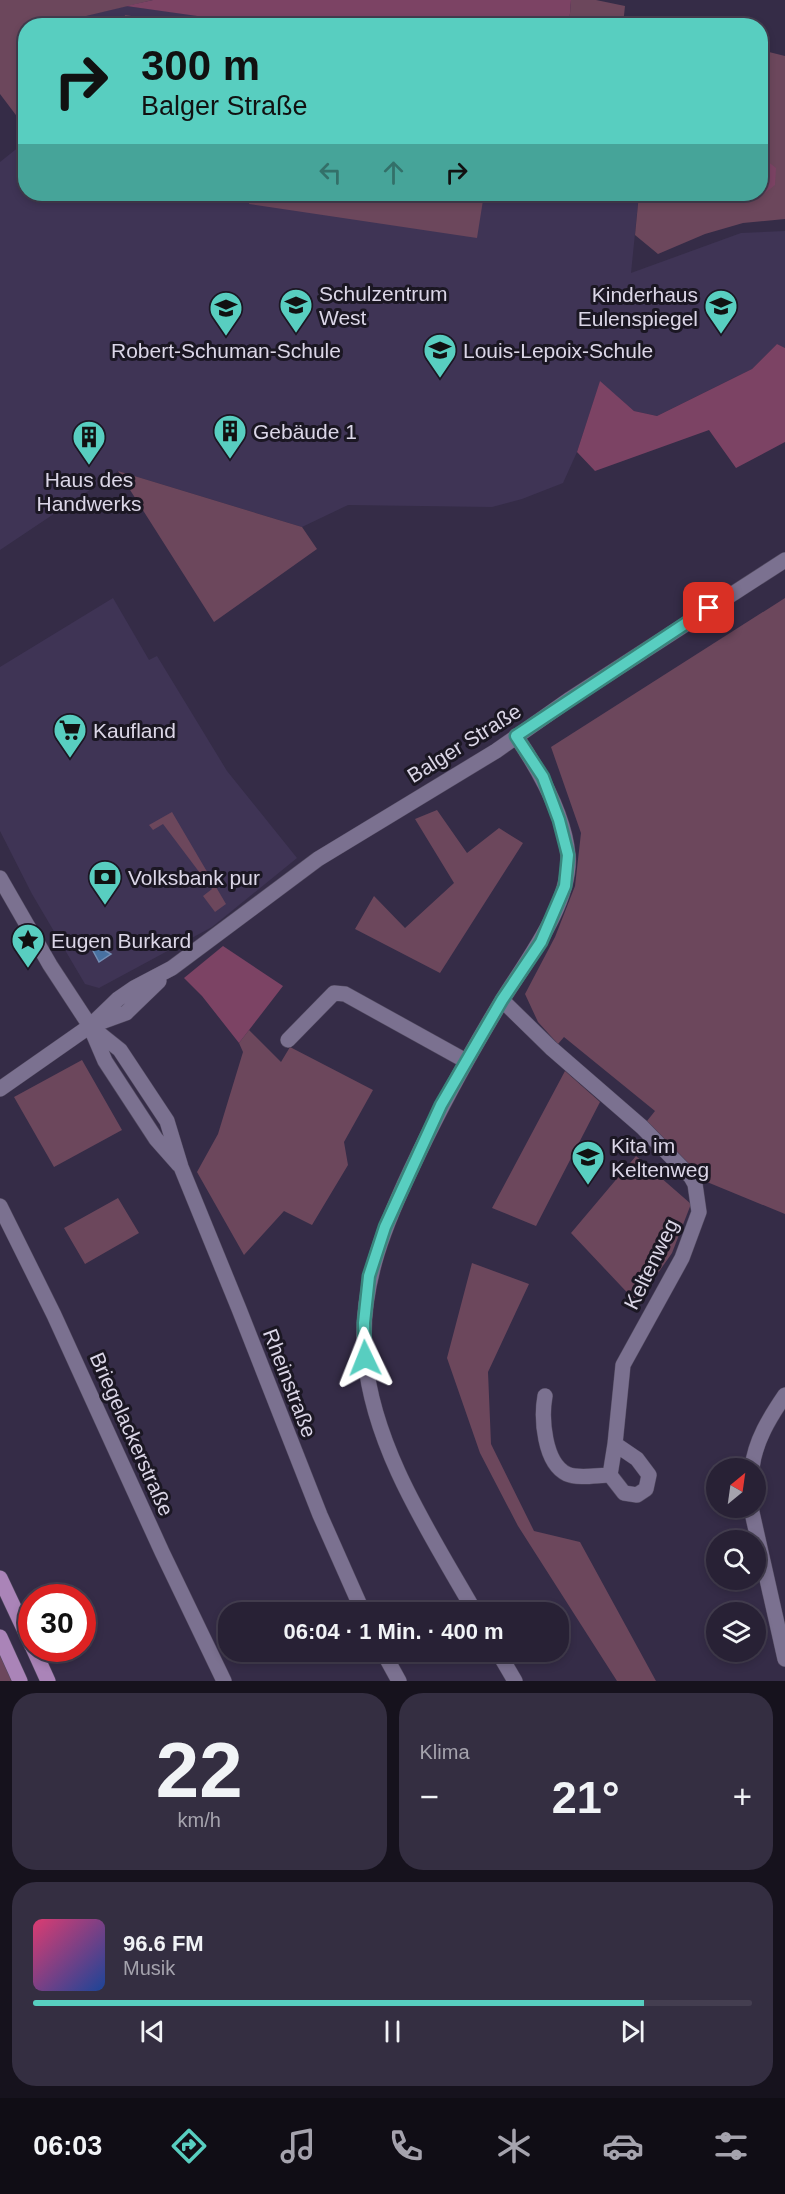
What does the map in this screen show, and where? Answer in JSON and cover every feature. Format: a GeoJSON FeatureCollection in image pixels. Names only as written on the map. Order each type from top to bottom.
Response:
{"type":"FeatureCollection","features":[{"type":"Feature","properties":{"kind":"main road"},"geometry":{"type":"LineString","coordinates":[[0,1578],[18,1617]]}},
{"type":"Feature","properties":{"kind":"main road"},"geometry":{"type":"LineString","coordinates":[[0,1637],[20,1681]]}},
{"type":"Feature","properties":{"kind":"main road"},"geometry":{"type":"LineString","coordinates":[[39,1662],[48,1681]]}},
{"type":"Feature","properties":{"kind":"street","name":"Balger Straße"},"geometry":{"type":"LineString","coordinates":[[0,1089],[90,1026],[118,999],[171,968],[318,859],[496,751],[690,620],[785,560]]}},
{"type":"Feature","properties":{"kind":"street"},"geometry":{"type":"LineString","coordinates":[[470,1602],[395,1466],[372,1401],[365,1358],[364,1323],[369,1276],[385,1227],[441,1105],[502,1000],[541,942],[565,886],[568,855],[559,820],[543,777],[516,736]]}},
{"type":"Feature","properties":{"kind":"street","name":"Rheinstraße"},"geometry":{"type":"LineString","coordinates":[[0,878],[50,965],[90,1026],[120,1050],[167,1121],[181,1167],[320,1515],[359,1602]]}},
{"type":"Feature","properties":{"kind":"street"},"geometry":{"type":"LineString","coordinates":[[288,1040],[334,993],[345,994],[466,1061]]}},
{"type":"Feature","properties":{"kind":"street","name":"Keltenweg"},"geometry":{"type":"LineString","coordinates":[[502,1000],[551,1048],[642,1127],[691,1177],[695,1184],[699,1212],[682,1258],[623,1365],[610,1475]]}},
{"type":"Feature","properties":{"kind":"street","name":"Briegelackerstraße"},"geometry":{"type":"LineString","coordinates":[[0,1206],[54,1315],[162,1552],[224,1681]]}},
{"type":"Feature","properties":{"kind":"street"},"geometry":{"type":"LineString","coordinates":[[754,1458],[766,1423],[785,1395]]}},
{"type":"Feature","properties":{"kind":"street"},"geometry":{"type":"LineString","coordinates":[[545,1396],[543,1409],[550,1456],[556,1467],[569,1476],[610,1475],[624,1493],[637,1495],[646,1489],[649,1475],[637,1459],[615,1444]]}},
{"type":"Feature","properties":{"kind":"street"},"geometry":{"type":"LineString","coordinates":[[753,1518],[785,1659]]}},
{"type":"Feature","properties":{"kind":"street"},"geometry":{"type":"LineString","coordinates":[[389,1662],[399,1681]]}},
{"type":"Feature","properties":{"kind":"street"},"geometry":{"type":"LineString","coordinates":[[504,1662],[515,1681]]}},
{"type":"Feature","properties":{"kind":"shaded area"},"geometry":{"type":"Polygon","coordinates":[[[0,0],[153,0],[78,18],[18,18],[18,118],[0,94],[0,0]]]}},
{"type":"Feature","properties":{"kind":"shaded area"},"geometry":{"type":"Polygon","coordinates":[[[153,0],[571,0],[570,18],[212,18],[126,6],[153,0]]]}},
{"type":"Feature","properties":{"kind":"shaded area"},"geometry":{"type":"Polygon","coordinates":[[[571,0],[596,0],[625,6],[624,18],[570,18],[571,0]]]}},
{"type":"Feature","properties":{"kind":"shaded area"},"geometry":{"type":"Polygon","coordinates":[[[126,6],[214,18],[77,18],[126,6]]]}},
{"type":"Feature","properties":{"kind":"shaded area"},"geometry":{"type":"Polygon","coordinates":[[[125,15],[144,18],[124,18],[125,15]]]}},
{"type":"Feature","properties":{"kind":"shaded area"},"geometry":{"type":"Polygon","coordinates":[[[768,52],[785,56],[785,219],[743,223],[705,234],[658,254],[635,235],[638,201],[768,201],[768,52]]]}},
{"type":"Feature","properties":{"kind":"shaded area","name":"Schulzentrum West"},"geometry":{"type":"Polygon","coordinates":[[[18,148],[18,201],[638,201],[631,273],[741,233],[785,231],[785,348],[777,344],[752,369],[657,416],[634,411],[600,382],[577,452],[563,483],[522,499],[492,507],[348,505],[302,527],[118,471],[0,550],[0,162],[18,148]]]}},
{"type":"Feature","properties":{"kind":"shaded area"},"geometry":{"type":"Polygon","coordinates":[[[768,162],[776,168],[775,185],[768,191],[768,162]]]}},
{"type":"Feature","properties":{"kind":"shaded area"},"geometry":{"type":"Polygon","coordinates":[[[249,201],[483,201],[477,238],[249,204],[249,201]]]}},
{"type":"Feature","properties":{"kind":"shaded area"},"geometry":{"type":"Polygon","coordinates":[[[777,344],[785,348],[785,442],[736,468],[709,430],[595,471],[577,452],[600,381],[634,411],[657,416],[752,369],[777,344]]]}},
{"type":"Feature","properties":{"kind":"shaded area"},"geometry":{"type":"Polygon","coordinates":[[[118,471],[302,527],[317,549],[214,622],[118,471]]]}},
{"type":"Feature","properties":{"kind":"shaded area"},"geometry":{"type":"Polygon","coordinates":[[[113,598],[149,660],[157,656],[227,771],[297,858],[212,927],[99,988],[85,984],[32,894],[0,831],[0,667],[113,598]]]}},
{"type":"Feature","properties":{"kind":"shaded area"},"geometry":{"type":"Polygon","coordinates":[[[785,598],[785,1214],[707,1182],[647,1121],[655,1111],[564,1037],[558,1044],[538,1022],[525,994],[555,937],[575,886],[581,833],[551,747],[785,598]]]}},
{"type":"Feature","properties":{"kind":"shaded area"},"geometry":{"type":"Polygon","coordinates":[[[437,810],[467,853],[499,828],[523,843],[440,973],[355,929],[374,896],[405,928],[454,883],[415,819],[437,810]]]}},
{"type":"Feature","properties":{"kind":"shaded area"},"geometry":{"type":"Polygon","coordinates":[[[172,812],[226,904],[215,912],[203,896],[212,889],[163,824],[153,830],[149,825],[172,812]]]}},
{"type":"Feature","properties":{"kind":"shaded area"},"geometry":{"type":"Polygon","coordinates":[[[223,946],[283,986],[239,1043],[202,996],[184,978],[223,946]]]}},
{"type":"Feature","properties":{"kind":"shaded area"},"geometry":{"type":"Polygon","coordinates":[[[249,1030],[281,1062],[290,1047],[373,1090],[344,1142],[348,1165],[312,1225],[284,1211],[244,1255],[197,1172],[218,1134],[243,1052],[239,1043],[249,1030]]]}},
{"type":"Feature","properties":{"kind":"shaded area"},"geometry":{"type":"Polygon","coordinates":[[[82,1060],[122,1130],[54,1167],[14,1097],[82,1060]]]}},
{"type":"Feature","properties":{"kind":"shaded area"},"geometry":{"type":"Polygon","coordinates":[[[565,1071],[600,1102],[536,1226],[492,1208],[565,1071]]]}},
{"type":"Feature","properties":{"kind":"shaded area"},"geometry":{"type":"Polygon","coordinates":[[[636,1156],[691,1204],[672,1253],[637,1303],[571,1233],[636,1156]]]}},
{"type":"Feature","properties":{"kind":"shaded area"},"geometry":{"type":"Polygon","coordinates":[[[118,1198],[139,1233],[85,1264],[64,1228],[118,1198]]]}},
{"type":"Feature","properties":{"kind":"shaded area"},"geometry":{"type":"Polygon","coordinates":[[[472,1263],[529,1284],[488,1372],[491,1444],[534,1531],[580,1542],[656,1681],[617,1681],[569,1606],[569,1602],[567,1602],[518,1526],[480,1453],[447,1358],[472,1263]]]}},
{"type":"Feature","properties":{"kind":"shaded area"},"geometry":{"type":"Polygon","coordinates":[[[0,1655],[12,1681],[0,1681],[0,1655]]]}},
{"type":"Feature","properties":{"kind":"water"},"geometry":{"type":"Polygon","coordinates":[[[99,947],[111,954],[99,962],[92,949],[99,947]]]}},
{"type":"Feature","properties":{"kind":"place","name":"Schulzentrum West"},"geometry":{"type":"Point","coordinates":[296,334]}},
{"type":"Feature","properties":{"kind":"place","name":"Kinderhaus Eulenspiegel"},"geometry":{"type":"Point","coordinates":[721,335]}},
{"type":"Feature","properties":{"kind":"place","name":"Robert-Schuman-Schule"},"geometry":{"type":"Point","coordinates":[226,337]}},
{"type":"Feature","properties":{"kind":"place","name":"Louis-Lepoix-Schule"},"geometry":{"type":"Point","coordinates":[440,379]}},
{"type":"Feature","properties":{"kind":"place","name":"Gebäude 1"},"geometry":{"type":"Point","coordinates":[230,460]}},
{"type":"Feature","properties":{"kind":"place","name":"Haus des Handwerks"},"geometry":{"type":"Point","coordinates":[89,466]}},
{"type":"Feature","properties":{"kind":"place","name":"Kaufland"},"geometry":{"type":"Point","coordinates":[70,759]}},
{"type":"Feature","properties":{"kind":"place","name":"Volksbank pur"},"geometry":{"type":"Point","coordinates":[105,906]}},
{"type":"Feature","properties":{"kind":"place","name":"Eugen Burkard"},"geometry":{"type":"Point","coordinates":[28,969]}},
{"type":"Feature","properties":{"kind":"place","name":"Kita im Keltenweg"},"geometry":{"type":"Point","coordinates":[588,1186]}},
{"type":"Feature","properties":{"kind":"route"},"geometry":{"type":"LineString","coordinates":[[365,1358],[364,1323],[369,1276],[385,1227],[441,1105],[502,1000],[541,942],[565,886],[568,855],[559,820],[543,777],[516,736],[709,608]]}}]}
